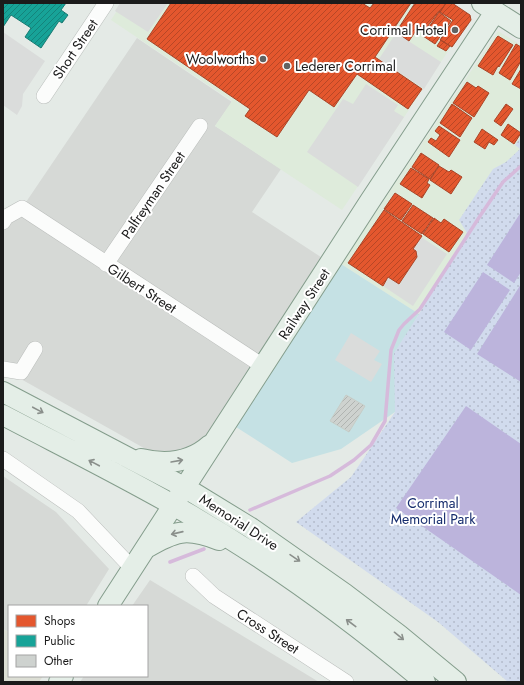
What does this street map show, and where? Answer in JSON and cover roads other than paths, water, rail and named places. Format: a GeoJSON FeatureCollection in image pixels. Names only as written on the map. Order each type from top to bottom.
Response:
{"type":"FeatureCollection","features":[{"type":"Feature","properties":{"kind":"main road"},"geometry":{"type":"LineString","coordinates":[[493,6],[521,28]]}},
{"type":"Feature","properties":{"kind":"main road","name":"Railway Street"},"geometry":{"type":"LineString","coordinates":[[109,605],[370,201],[493,6]]}},
{"type":"Feature","properties":{"kind":"main road","name":"Memorial Drive"},"geometry":{"type":"LineString","coordinates":[[3,392],[184,487],[251,528],[345,594],[456,682]]}},
{"type":"Feature","properties":{"kind":"main road","name":"Memorial Drive"},"geometry":{"type":"LineString","coordinates":[[3,415],[173,504],[254,554],[346,619],[390,652],[426,682]]}},
{"type":"Feature","properties":{"kind":"main road"},"geometry":{"type":"LineString","coordinates":[[125,456],[153,462],[180,461],[197,455],[216,440]]}},
{"type":"Feature","properties":{"kind":"main road"},"geometry":{"type":"LineString","coordinates":[[144,549],[171,535],[183,532],[197,533],[210,537],[254,554]]}},
{"type":"Feature","properties":{"kind":"street","name":"Short Street"},"geometry":{"type":"LineString","coordinates":[[44,96],[106,3]]}},
{"type":"Feature","properties":{"kind":"street","name":"Palfreyman Street"},"geometry":{"type":"LineString","coordinates":[[106,264],[200,126]]}},
{"type":"Feature","properties":{"kind":"street","name":"Gilbert Street"},"geometry":{"type":"LineString","coordinates":[[3,222],[6,217],[22,208],[263,366]]}},
{"type":"Feature","properties":{"kind":"street"},"geometry":{"type":"LineString","coordinates":[[3,369],[21,372],[35,349]]}},
{"type":"Feature","properties":{"kind":"street"},"geometry":{"type":"LineString","coordinates":[[3,459],[78,511],[132,568]]}},
{"type":"Feature","properties":{"kind":"street","name":"Cross Street"},"geometry":{"type":"LineString","coordinates":[[193,576],[214,596],[346,682]]}},
{"type":"Feature","properties":{"kind":"waterway"},"geometry":{"type":"LineString","coordinates":[[250,510],[330,476],[354,460],[371,445],[385,421],[391,350],[399,330],[420,309],[503,182],[521,166]]}},
{"type":"Feature","properties":{"kind":"waterway"},"geometry":{"type":"LineString","coordinates":[[170,562],[204,549]]}},
{"type":"Feature","properties":{"kind":"place","name":"Corrimal Hotel"},"geometry":{"type":"Point","coordinates":[455,30]}},
{"type":"Feature","properties":{"kind":"place","name":"Woolworths"},"geometry":{"type":"Point","coordinates":[263,59]}},
{"type":"Feature","properties":{"kind":"place","name":"Lederer Corrimal"},"geometry":{"type":"Point","coordinates":[287,66]}},
{"type":"Feature","properties":{"kind":"park label","name":"Corrimal Memorial Park"},"geometry":{"type":"Point","coordinates":[433,512]}}]}
